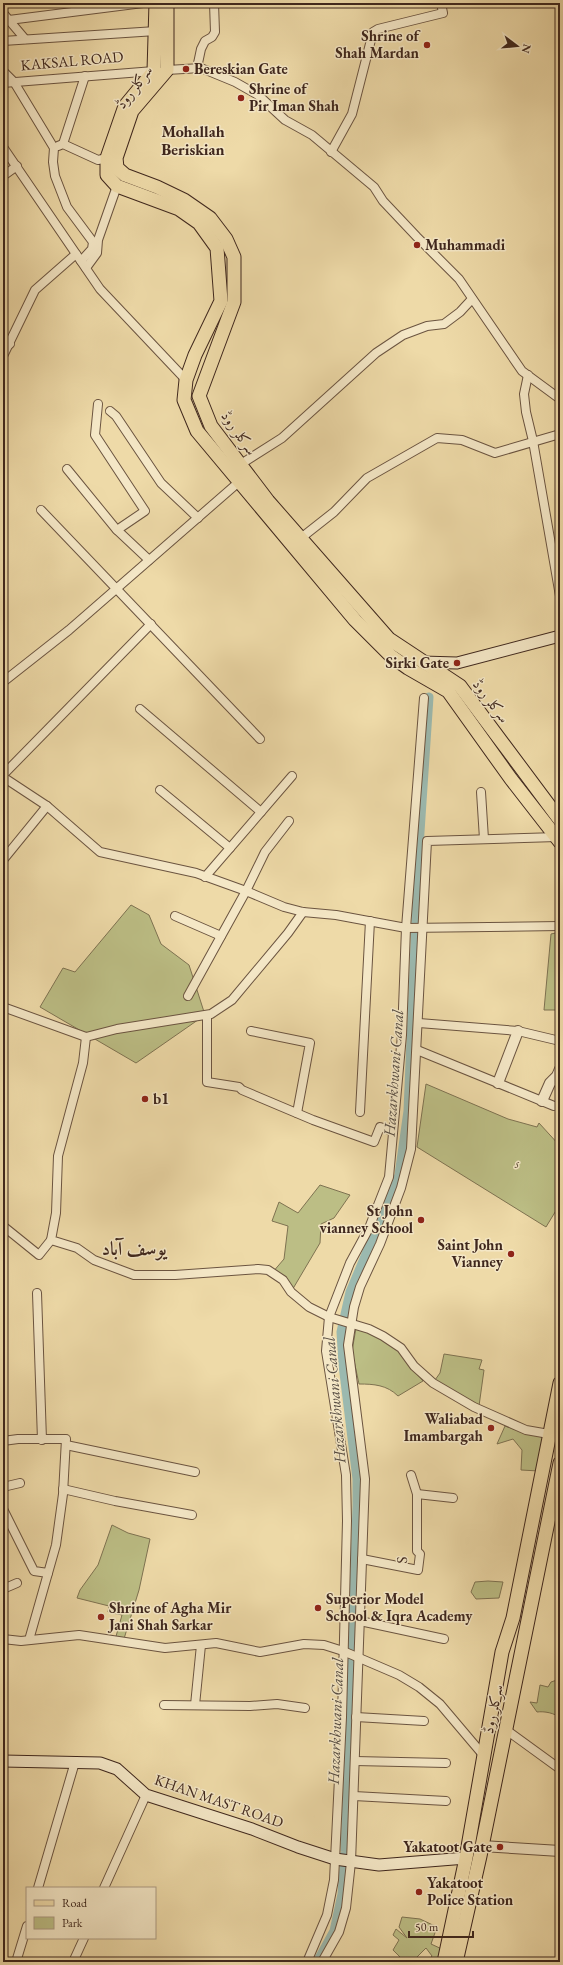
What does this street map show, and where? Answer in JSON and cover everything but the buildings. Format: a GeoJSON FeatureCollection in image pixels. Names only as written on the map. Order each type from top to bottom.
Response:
{"type":"FeatureCollection","features":[{"type":"Feature","properties":{"kind":"main road"},"geometry":{"type":"LineString","coordinates":[[156,3],[156,31],[160,70]]}},
{"type":"Feature","properties":{"kind":"main road","name":"سرکلر روڈ"},"geometry":{"type":"LineString","coordinates":[[167,3],[160,70],[132,111],[112,158],[117,168],[125,176],[157,187],[184,200],[210,218],[226,239],[234,257],[234,302],[199,396],[211,426],[268,501],[389,639],[420,668],[451,686],[460,686],[560,820]]}},
{"type":"Feature","properties":{"kind":"main road"},"geometry":{"type":"LineString","coordinates":[[112,158],[107,175],[117,186],[179,209],[199,223],[217,248],[221,301],[195,355],[186,380],[184,400],[197,431],[355,620],[391,656],[420,668],[457,663],[560,636]]}},
{"type":"Feature","properties":{"kind":"main road"},"geometry":{"type":"LineString","coordinates":[[221,301],[234,302]]}},
{"type":"Feature","properties":{"kind":"main road"},"geometry":{"type":"LineString","coordinates":[[355,620],[365,611]]}},
{"type":"Feature","properties":{"kind":"main road"},"geometry":{"type":"LineString","coordinates":[[451,686],[511,779],[558,840]]}},
{"type":"Feature","properties":{"kind":"main road"},"geometry":{"type":"LineString","coordinates":[[444,1962],[466,1858],[502,1652],[513,1618],[555,1435],[560,1384]]}},
{"type":"Feature","properties":{"kind":"main road","name":"سرکلر روڈ"},"geometry":{"type":"LineString","coordinates":[[456,1962],[481,1851],[560,1463]]}},
{"type":"Feature","properties":{"kind":"main road"},"geometry":{"type":"LineString","coordinates":[[484,1756],[496,1772]]}},
{"type":"Feature","properties":{"kind":"main road","name":"KHAN MAST ROAD"},"geometry":{"type":"LineString","coordinates":[[3,1761],[100,1763],[117,1769],[146,1794],[252,1829],[334,1859],[351,1862]]}},
{"type":"Feature","properties":{"kind":"main road"},"geometry":{"type":"LineString","coordinates":[[351,1862],[379,1865],[466,1858],[481,1851]]}},
{"type":"Feature","properties":{"kind":"street"},"geometry":{"type":"LineString","coordinates":[[9,20],[143,3]]}},
{"type":"Feature","properties":{"kind":"street"},"geometry":{"type":"LineString","coordinates":[[196,68],[203,45],[215,32],[214,3]]}},
{"type":"Feature","properties":{"kind":"street"},"geometry":{"type":"LineString","coordinates":[[331,152],[352,114],[373,32],[444,6]]}},
{"type":"Feature","properties":{"kind":"street"},"geometry":{"type":"LineString","coordinates":[[3,13],[26,39]]}},
{"type":"Feature","properties":{"kind":"street"},"geometry":{"type":"LineString","coordinates":[[3,42],[26,39],[156,31]]}},
{"type":"Feature","properties":{"kind":"street","name":"KAKSAL ROAD"},"geometry":{"type":"LineString","coordinates":[[3,83],[196,68],[201,68],[230,79],[258,95],[285,120],[312,135],[374,187],[383,201],[417,238],[459,279],[522,371],[560,400]]}},
{"type":"Feature","properties":{"kind":"street"},"geometry":{"type":"LineString","coordinates":[[3,71],[14,82],[54,148],[53,162],[55,176],[67,207],[93,242],[92,249],[81,261]]}},
{"type":"Feature","properties":{"kind":"street"},"geometry":{"type":"LineString","coordinates":[[54,148],[63,144],[85,76]]}},
{"type":"Feature","properties":{"kind":"street"},"geometry":{"type":"LineString","coordinates":[[63,144],[98,160],[112,158]]}},
{"type":"Feature","properties":{"kind":"street"},"geometry":{"type":"LineString","coordinates":[[3,147],[100,289],[186,380]]}},
{"type":"Feature","properties":{"kind":"street"},"geometry":{"type":"LineString","coordinates":[[3,176],[17,166]]}},
{"type":"Feature","properties":{"kind":"street"},"geometry":{"type":"LineString","coordinates":[[86,268],[97,253],[98,240],[117,186]]}},
{"type":"Feature","properties":{"kind":"street"},"geometry":{"type":"LineString","coordinates":[[3,356],[35,290],[76,254]]}},
{"type":"Feature","properties":{"kind":"street"},"geometry":{"type":"LineString","coordinates":[[241,464],[282,438],[388,345],[403,335],[427,326],[444,324],[460,312],[472,299]]}},
{"type":"Feature","properties":{"kind":"street"},"geometry":{"type":"LineString","coordinates":[[3,338],[10,344]]}},
{"type":"Feature","properties":{"kind":"street"},"geometry":{"type":"LineString","coordinates":[[528,375],[524,394],[560,596]]}},
{"type":"Feature","properties":{"kind":"street"},"geometry":{"type":"LineString","coordinates":[[98,404],[95,434],[145,511],[117,530]]}},
{"type":"Feature","properties":{"kind":"street"},"geometry":{"type":"LineString","coordinates":[[110,411],[116,416],[161,483],[198,518]]}},
{"type":"Feature","properties":{"kind":"street"},"geometry":{"type":"LineString","coordinates":[[301,538],[334,512],[367,478],[437,438],[462,440],[495,453],[533,440],[560,434]]}},
{"type":"Feature","properties":{"kind":"street"},"geometry":{"type":"LineString","coordinates":[[67,469],[117,530],[149,560]]}},
{"type":"Feature","properties":{"kind":"street"},"geometry":{"type":"LineString","coordinates":[[3,682],[69,630],[240,481]]}},
{"type":"Feature","properties":{"kind":"street"},"geometry":{"type":"LineString","coordinates":[[41,510],[260,739]]}},
{"type":"Feature","properties":{"kind":"street"},"geometry":{"type":"LineString","coordinates":[[151,624],[3,776],[47,806],[100,852],[134,858],[206,877],[246,891],[284,907],[303,912],[336,914],[406,928],[550,928],[560,926]]}},
{"type":"Feature","properties":{"kind":"street"},"geometry":{"type":"LineString","coordinates":[[307,1962],[327,1914],[334,1880],[342,1717],[347,1521],[346,1475],[326,1351],[330,1317],[350,1263],[368,1228],[389,1177],[402,1035],[406,928],[424,698]]}},
{"type":"Feature","properties":{"kind":"street"},"geometry":{"type":"LineString","coordinates":[[140,709],[261,812]]}},
{"type":"Feature","properties":{"kind":"street"},"geometry":{"type":"LineString","coordinates":[[206,877],[292,776]]}},
{"type":"Feature","properties":{"kind":"street"},"geometry":{"type":"LineString","coordinates":[[160,790],[230,848]]}},
{"type":"Feature","properties":{"kind":"street"},"geometry":{"type":"LineString","coordinates":[[481,792],[484,839]]}},
{"type":"Feature","properties":{"kind":"street"},"geometry":{"type":"LineString","coordinates":[[3,860],[47,806]]}},
{"type":"Feature","properties":{"kind":"street"},"geometry":{"type":"LineString","coordinates":[[188,996],[246,891],[265,852],[289,821]]}},
{"type":"Feature","properties":{"kind":"street"},"geometry":{"type":"LineString","coordinates":[[322,1962],[339,1932],[346,1908],[351,1862],[354,1796],[364,1479],[349,1352],[351,1323],[360,1286],[380,1244],[401,1188],[411,1149],[419,1023],[427,840],[558,840]]}},
{"type":"Feature","properties":{"kind":"street"},"geometry":{"type":"LineString","coordinates":[[3,1007],[86,1037],[117,1029],[211,1014],[232,1000],[288,933],[303,912]]}},
{"type":"Feature","properties":{"kind":"street"},"geometry":{"type":"LineString","coordinates":[[175,916],[221,936]]}},
{"type":"Feature","properties":{"kind":"street"},"geometry":{"type":"LineString","coordinates":[[360,1112],[370,921]]}},
{"type":"Feature","properties":{"kind":"street"},"geometry":{"type":"LineString","coordinates":[[207,1015],[207,1082],[239,1087],[242,1090],[297,1114],[374,1142],[380,1127],[393,1131]]}},
{"type":"Feature","properties":{"kind":"street"},"geometry":{"type":"LineString","coordinates":[[419,1023],[518,1031],[560,1041]]}},
{"type":"Feature","properties":{"kind":"street"},"geometry":{"type":"LineString","coordinates":[[252,1031],[310,1043],[297,1114]]}},
{"type":"Feature","properties":{"kind":"street"},"geometry":{"type":"LineString","coordinates":[[498,1083],[518,1031]]}},
{"type":"Feature","properties":{"kind":"street"},"geometry":{"type":"LineString","coordinates":[[3,1226],[39,1255],[51,1240],[56,1213],[58,1156],[83,1063],[86,1037]]}},
{"type":"Feature","properties":{"kind":"street"},"geometry":{"type":"LineString","coordinates":[[417,1050],[554,1106]]}},
{"type":"Feature","properties":{"kind":"street"},"geometry":{"type":"LineString","coordinates":[[542,1101],[560,1068]]}},
{"type":"Feature","properties":{"kind":"street"},"geometry":{"type":"LineString","coordinates":[[51,1240],[77,1248],[94,1260],[134,1275],[175,1275],[258,1269],[268,1270],[283,1280],[291,1292],[309,1307],[330,1317],[369,1329],[401,1348],[414,1366],[433,1383],[474,1407],[526,1430],[555,1435]]}},
{"type":"Feature","properties":{"kind":"street"},"geometry":{"type":"LineString","coordinates":[[37,1293],[42,1440]]}},
{"type":"Feature","properties":{"kind":"street"},"geometry":{"type":"LineString","coordinates":[[3,1441],[18,1439],[66,1439],[63,1489],[56,1545],[28,1640]]}},
{"type":"Feature","properties":{"kind":"street"},"geometry":{"type":"LineString","coordinates":[[66,1445],[195,1472]]}},
{"type":"Feature","properties":{"kind":"street","name":"S"},"geometry":{"type":"LineString","coordinates":[[362,1559],[418,1570],[420,1554],[417,1551],[417,1494],[411,1475]]}},
{"type":"Feature","properties":{"kind":"street"},"geometry":{"type":"LineString","coordinates":[[3,1487],[20,1483]]}},
{"type":"Feature","properties":{"kind":"street"},"geometry":{"type":"LineString","coordinates":[[63,1489],[115,1501],[192,1515]]}},
{"type":"Feature","properties":{"kind":"street"},"geometry":{"type":"LineString","coordinates":[[417,1494],[453,1498]]}},
{"type":"Feature","properties":{"kind":"street"},"geometry":{"type":"LineString","coordinates":[[3,1509],[34,1571],[48,1573]]}},
{"type":"Feature","properties":{"kind":"street"},"geometry":{"type":"LineString","coordinates":[[3,1589],[17,1583]]}},
{"type":"Feature","properties":{"kind":"street"},"geometry":{"type":"LineString","coordinates":[[360,1622],[444,1638]]}},
{"type":"Feature","properties":{"kind":"street"},"geometry":{"type":"LineString","coordinates":[[3,1639],[28,1640],[79,1635],[165,1648],[216,1643],[260,1652],[304,1644],[324,1645],[343,1651],[420,1687],[443,1708],[484,1756]]}},
{"type":"Feature","properties":{"kind":"street"},"geometry":{"type":"LineString","coordinates":[[195,1705],[201,1645]]}},
{"type":"Feature","properties":{"kind":"street"},"geometry":{"type":"LineString","coordinates":[[164,1705],[250,1706],[277,1704],[305,1708]]}},
{"type":"Feature","properties":{"kind":"street"},"geometry":{"type":"LineString","coordinates":[[356,1717],[424,1722]]}},
{"type":"Feature","properties":{"kind":"street"},"geometry":{"type":"LineString","coordinates":[[505,1729],[560,1769]]}},
{"type":"Feature","properties":{"kind":"street"},"geometry":{"type":"LineString","coordinates":[[355,1761],[446,1763]]}},
{"type":"Feature","properties":{"kind":"street"},"geometry":{"type":"LineString","coordinates":[[38,1887],[75,1762]]}},
{"type":"Feature","properties":{"kind":"street"},"geometry":{"type":"LineString","coordinates":[[104,1887],[146,1794]]}},
{"type":"Feature","properties":{"kind":"street"},"geometry":{"type":"LineString","coordinates":[[354,1796],[446,1801]]}},
{"type":"Feature","properties":{"kind":"street"},"geometry":{"type":"LineString","coordinates":[[481,1851],[560,1851]]}},
{"type":"Feature","properties":{"kind":"street"},"geometry":{"type":"LineString","coordinates":[[16,1962],[26,1929]]}},
{"type":"Feature","properties":{"kind":"street"},"geometry":{"type":"LineString","coordinates":[[73,1962],[84,1939]]}},
{"type":"Feature","properties":{"kind":"green space"},"geometry":{"type":"Polygon","coordinates":[[[131,905],[149,915],[161,944],[189,965],[205,1015],[136,1063],[40,1007],[63,968],[75,972],[131,905]]]}},
{"type":"Feature","properties":{"kind":"green space"},"geometry":{"type":"Polygon","coordinates":[[[560,932],[560,1010],[544,1010],[551,934],[560,932]]]}},
{"type":"Feature","properties":{"kind":"green space","name":"s"},"geometry":{"type":"Polygon","coordinates":[[[426,1084],[508,1119],[537,1127],[539,1123],[560,1146],[560,1204],[546,1227],[417,1147],[426,1084]]]}},
{"type":"Feature","properties":{"kind":"green space"},"geometry":{"type":"Polygon","coordinates":[[[320,1185],[350,1195],[334,1218],[321,1224],[320,1243],[291,1292],[272,1273],[284,1259],[288,1226],[272,1221],[279,1202],[298,1213],[320,1185]]]}},
{"type":"Feature","properties":{"kind":"green space"},"geometry":{"type":"Polygon","coordinates":[[[356,1328],[391,1343],[400,1351],[423,1381],[398,1396],[385,1387],[370,1384],[359,1384],[352,1351],[356,1328]]]}},
{"type":"Feature","properties":{"kind":"green space"},"geometry":{"type":"Polygon","coordinates":[[[444,1354],[482,1360],[479,1369],[484,1370],[479,1406],[467,1401],[435,1380],[440,1373],[444,1354]]]}},
{"type":"Feature","properties":{"kind":"green space"},"geometry":{"type":"Polygon","coordinates":[[[505,1426],[546,1438],[539,1471],[521,1470],[522,1450],[513,1439],[497,1444],[505,1426]]]}},
{"type":"Feature","properties":{"kind":"green space"},"geometry":{"type":"Polygon","coordinates":[[[112,1525],[128,1533],[150,1539],[139,1590],[123,1642],[115,1640],[122,1615],[108,1612],[109,1606],[77,1598],[80,1590],[98,1565],[112,1525]]]}},
{"type":"Feature","properties":{"kind":"green space"},"geometry":{"type":"Polygon","coordinates":[[[475,1582],[503,1582],[499,1598],[476,1599],[471,1592],[475,1582]]]}},
{"type":"Feature","properties":{"kind":"green space"},"geometry":{"type":"Polygon","coordinates":[[[560,1679],[560,1718],[549,1713],[537,1712],[530,1702],[537,1703],[540,1685],[548,1687],[551,1682],[560,1679]]]}},
{"type":"Feature","properties":{"kind":"green space"},"geometry":{"type":"Polygon","coordinates":[[[402,1917],[420,1919],[437,1927],[431,1944],[444,1950],[440,1962],[427,1962],[432,1956],[426,1948],[414,1960],[415,1962],[400,1962],[402,1959],[393,1950],[399,1940],[393,1935],[396,1929],[407,1938],[399,1927],[402,1917]]]}},
{"type":"Feature","properties":{"kind":"waterway","name":"Hazarkhwani Canal"},"geometry":{"type":"LineString","coordinates":[[317,1962],[334,1931],[342,1894],[345,1852],[357,1479],[343,1365],[341,1332],[350,1292],[399,1175],[408,1111],[419,847],[429,697]]}},
{"type":"Feature","properties":{"kind":"place","name":"Shrine of Shah Mardan"},"geometry":{"type":"Point","coordinates":[427,45]}},
{"type":"Feature","properties":{"kind":"place","name":"Bereskian Gate"},"geometry":{"type":"Point","coordinates":[186,69]}},
{"type":"Feature","properties":{"kind":"place","name":"Shrine of Pir Iman Shah"},"geometry":{"type":"Point","coordinates":[241,98]}},
{"type":"Feature","properties":{"kind":"place","name":"Muhammadi"},"geometry":{"type":"Point","coordinates":[417,245]}},
{"type":"Feature","properties":{"kind":"place","name":"Sirki Gate"},"geometry":{"type":"Point","coordinates":[457,663]}},
{"type":"Feature","properties":{"kind":"place","name":"b1"},"geometry":{"type":"Point","coordinates":[145,1099]}},
{"type":"Feature","properties":{"kind":"place","name":"St John vianney School"},"geometry":{"type":"Point","coordinates":[421,1220]}},
{"type":"Feature","properties":{"kind":"place","name":"Saint John Vianney"},"geometry":{"type":"Point","coordinates":[511,1254]}},
{"type":"Feature","properties":{"kind":"place","name":"Waliabad Imambargah"},"geometry":{"type":"Point","coordinates":[491,1428]}},
{"type":"Feature","properties":{"kind":"place","name":"Superior Model School & Iqra Academy"},"geometry":{"type":"Point","coordinates":[318,1608]}},
{"type":"Feature","properties":{"kind":"place","name":"Shrine of Agha Mir Jani Shah Sarkar"},"geometry":{"type":"Point","coordinates":[101,1617]}},
{"type":"Feature","properties":{"kind":"place","name":"Yakatoot Gate"},"geometry":{"type":"Point","coordinates":[500,1847]}},
{"type":"Feature","properties":{"kind":"place","name":"Yakatoot Police Station"},"geometry":{"type":"Point","coordinates":[419,1892]}},
{"type":"Feature","properties":{"kind":"district","name":"Mohallah Beriskian"},"geometry":{"type":"Point","coordinates":[193,140]}},
{"type":"Feature","properties":{"kind":"district","name":"یوسف آباد"},"geometry":{"type":"Point","coordinates":[134,1248]}}]}
